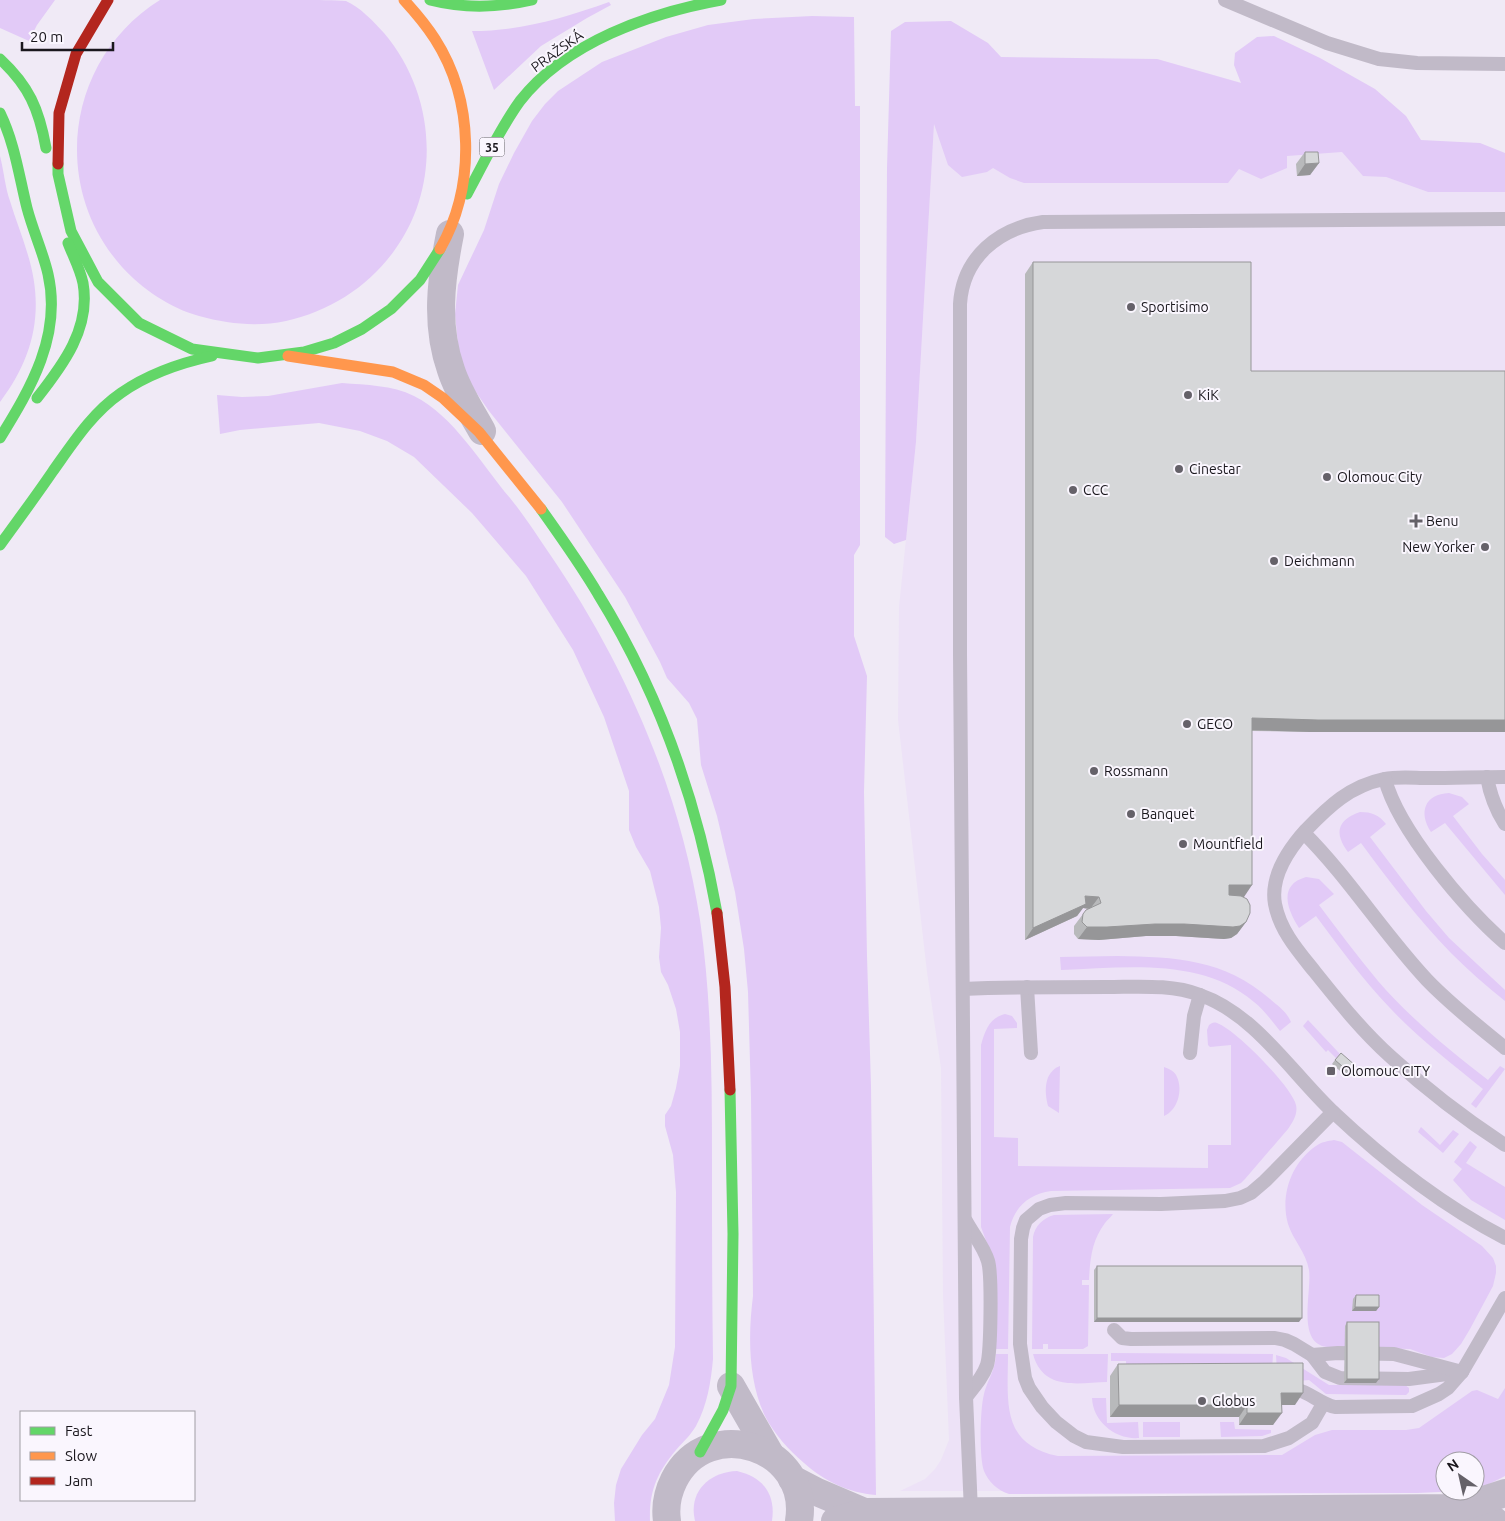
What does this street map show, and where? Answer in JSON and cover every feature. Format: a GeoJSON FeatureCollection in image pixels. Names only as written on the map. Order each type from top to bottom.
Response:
{"type":"FeatureCollection","features":[{"type":"Feature","properties":{"kind":"main road"},"geometry":{"type":"LineString","coordinates":[[46,158],[50,106],[64,62],[79,36],[108,0]]}},
{"type":"Feature","properties":{"kind":"main road"},"geometry":{"type":"LineString","coordinates":[[68,243],[82,267],[99,289],[110,302],[130,318],[161,338],[212,356],[239,359],[288,356],[304,353],[334,343],[366,327],[384,315],[423,276],[440,251],[460,196],[465,168],[466,141],[463,112],[456,84],[444,55],[429,28],[404,0]]}},
{"type":"Feature","properties":{"kind":"main road"},"geometry":{"type":"LineString","coordinates":[[430,0],[447,5],[475,8],[506,7],[532,0]]}},
{"type":"Feature","properties":{"kind":"main road","name":"PRAŽSKÁ"},"geometry":{"type":"LineString","coordinates":[[452,222],[502,129],[530,90],[557,66],[574,54],[616,31],[678,10],[720,0]]}},
{"type":"Feature","properties":{"kind":"main road"},"geometry":{"type":"LineString","coordinates":[[0,59],[14,72],[32,96],[41,117],[53,204],[83,282],[84,296],[80,327],[66,360],[0,444]]}},
{"type":"Feature","properties":{"kind":"main road"},"geometry":{"type":"LineString","coordinates":[[0,113],[13,142],[27,204],[46,266],[53,299],[50,333],[41,364],[32,384],[0,438]]}},
{"type":"Feature","properties":{"kind":"main road"},"geometry":{"type":"LineString","coordinates":[[0,544],[90,420],[109,402],[131,386],[154,374],[172,366],[212,356]]}},
{"type":"Feature","properties":{"kind":"main road"},"geometry":{"type":"LineString","coordinates":[[288,356],[402,374],[432,390],[450,405],[488,442],[546,515],[581,566],[640,671],[659,714],[683,778],[702,840],[719,929],[727,1001],[732,1144],[731,1386],[723,1410],[700,1452]]}},
{"type":"Feature","properties":{"kind":"street"},"geometry":{"type":"LineString","coordinates":[[452,222],[441,288],[443,345],[458,387],[488,442]]}},
{"type":"Feature","properties":{"kind":"street"},"geometry":{"type":"LineString","coordinates":[[731,1386],[770,1454]]}},
{"type":"Feature","properties":{"kind":"street"},"geometry":{"type":"LineString","coordinates":[[667,1521],[667,1502],[671,1487],[678,1473],[688,1461],[700,1452],[714,1446],[729,1444],[744,1444],[757,1448],[770,1454],[781,1463],[796,1486],[800,1500],[799,1521]]}},
{"type":"Feature","properties":{"kind":"street"},"geometry":{"type":"LineString","coordinates":[[792,1479],[864,1512]]}},
{"type":"Feature","properties":{"kind":"street"},"geometry":{"type":"LineString","coordinates":[[834,1521],[864,1512],[1459,1508],[1505,1494]]}},
{"type":"Feature","properties":{"kind":"street"},"geometry":{"type":"LineString","coordinates":[[1459,1508],[1495,1521]]}},
{"type":"Feature","properties":{"kind":"lane"},"geometry":{"type":"LineString","coordinates":[[1225,0],[1327,43],[1379,60],[1417,64],[1505,64]]}},
{"type":"Feature","properties":{"kind":"lane"},"geometry":{"type":"LineString","coordinates":[[971,1511],[966,1397],[960,595],[960,304],[962,287],[966,277],[978,257],[989,245],[1004,234],[1022,225],[1043,222],[1505,219]]}},
{"type":"Feature","properties":{"kind":"lane"},"geometry":{"type":"LineString","coordinates":[[1505,778],[1400,778],[1385,779],[1366,784],[1343,796],[1324,811],[1292,846],[1283,861],[1275,890],[1275,904],[1280,922],[1289,937],[1337,999],[1365,1031],[1391,1057],[1475,1125],[1505,1145]]}},
{"type":"Feature","properties":{"kind":"lane"},"geometry":{"type":"LineString","coordinates":[[1488,778],[1496,808],[1505,824]]}},
{"type":"Feature","properties":{"kind":"lane"},"geometry":{"type":"LineString","coordinates":[[1385,779],[1392,801],[1430,860],[1473,912],[1505,943]]}},
{"type":"Feature","properties":{"kind":"lane"},"geometry":{"type":"LineString","coordinates":[[1304,833],[1332,863],[1399,948],[1427,980],[1452,1005],[1505,1048]]}},
{"type":"Feature","properties":{"kind":"lane"},"geometry":{"type":"LineString","coordinates":[[1027,987],[1031,1053]]}},
{"type":"Feature","properties":{"kind":"lane"},"geometry":{"type":"LineString","coordinates":[[963,989],[1152,987],[1177,989],[1200,994],[1220,1003],[1248,1023],[1333,1112],[1396,1167],[1428,1192],[1505,1238]]}},
{"type":"Feature","properties":{"kind":"lane"},"geometry":{"type":"LineString","coordinates":[[1190,1053],[1194,1016],[1200,994]]}},
{"type":"Feature","properties":{"kind":"lane"},"geometry":{"type":"LineString","coordinates":[[1324,1404],[1312,1423],[1288,1438],[1264,1446],[1123,1446],[1086,1442],[1074,1436],[1056,1422],[1042,1407],[1025,1378],[1020,1344],[1021,1239],[1026,1220],[1039,1209],[1050,1205],[1066,1203],[1161,1204],[1225,1201],[1240,1198],[1265,1181],[1333,1112]]}},
{"type":"Feature","properties":{"kind":"lane"},"geometry":{"type":"LineString","coordinates":[[966,1221],[985,1254],[990,1272],[988,1364],[982,1377],[966,1397]]}},
{"type":"Feature","properties":{"kind":"lane"},"geometry":{"type":"LineString","coordinates":[[1295,1389],[1304,1391],[1324,1404],[1340,1408],[1412,1406],[1448,1388],[1462,1372],[1505,1298]]}},
{"type":"Feature","properties":{"kind":"lane"},"geometry":{"type":"LineString","coordinates":[[1114,1330],[1122,1338],[1131,1339],[1275,1338],[1286,1340],[1312,1355],[1325,1372],[1340,1378],[1409,1379],[1462,1372]]}},
{"type":"Feature","properties":{"kind":"lane"},"geometry":{"type":"LineString","coordinates":[[1312,1355],[1338,1353],[1394,1354],[1462,1372]]}},
{"type":"Feature","properties":{"kind":"shaded area"},"geometry":{"type":"Polygon","coordinates":[[[0,0],[55,0],[37,25],[29,41],[0,28],[0,0]]]}},
{"type":"Feature","properties":{"kind":"shaded area"},"geometry":{"type":"Polygon","coordinates":[[[160,0],[346,1],[362,11],[376,24],[401,57],[414,84],[423,112],[427,140],[426,170],[420,198],[409,225],[394,251],[372,276],[347,296],[302,317],[275,323],[242,324],[210,319],[188,313],[167,303],[138,283],[122,267],[99,234],[84,199],[77,162],[79,124],[88,88],[105,55],[129,25],[160,0]]]}},
{"type":"Feature","properties":{"kind":"shaded area"},"geometry":{"type":"Polygon","coordinates":[[[609,2],[611,5],[541,46],[494,90],[472,31],[525,26],[576,13],[609,2]]]}},
{"type":"Feature","properties":{"kind":"shaded area"},"geometry":{"type":"Polygon","coordinates":[[[812,16],[854,17],[855,106],[860,106],[860,545],[854,555],[854,636],[867,676],[864,792],[871,1086],[876,1495],[856,1492],[828,1481],[804,1463],[787,1447],[773,1429],[765,1416],[755,1388],[750,1342],[753,1296],[748,992],[744,949],[735,892],[717,816],[701,765],[697,719],[689,703],[667,678],[625,597],[562,502],[489,411],[471,385],[464,372],[458,345],[455,314],[458,285],[484,230],[499,184],[532,121],[558,91],[602,62],[666,37],[708,25],[754,19],[812,16]]]}},
{"type":"Feature","properties":{"kind":"shaded area"},"geometry":{"type":"Polygon","coordinates":[[[951,21],[988,43],[1001,57],[1157,59],[1241,83],[1234,65],[1235,53],[1257,37],[1274,36],[1320,58],[1375,89],[1406,116],[1421,140],[1480,143],[1505,153],[1505,192],[1428,192],[1386,177],[1363,176],[1342,152],[1287,156],[1287,168],[1261,179],[1239,169],[1228,183],[1024,183],[1010,178],[993,168],[987,172],[962,177],[948,165],[934,124],[916,442],[906,540],[894,544],[885,537],[887,168],[891,31],[905,22],[951,21]]]}},
{"type":"Feature","properties":{"kind":"shaded area"},"geometry":{"type":"Polygon","coordinates":[[[1157,59],[1299,99],[1386,177],[1428,192],[1505,192],[1505,1476],[1489,1486],[1485,1479],[1485,1451],[1435,1451],[1435,1491],[900,1491],[925,1479],[935,1469],[949,1440],[943,1295],[941,1068],[927,972],[898,720],[899,607],[916,442],[934,122],[1157,59]]]}},
{"type":"Feature","properties":{"kind":"shaded area"},"geometry":{"type":"Polygon","coordinates":[[[0,156],[8,196],[32,273],[36,312],[29,349],[22,367],[0,402],[0,156]]]}},
{"type":"Feature","properties":{"kind":"shaded area"},"geometry":{"type":"Polygon","coordinates":[[[342,383],[379,386],[406,392],[428,405],[455,428],[515,504],[576,595],[624,682],[645,728],[679,823],[691,871],[700,920],[711,1044],[713,1359],[710,1385],[700,1418],[694,1430],[669,1458],[659,1475],[651,1500],[650,1521],[615,1521],[614,1503],[616,1485],[621,1469],[642,1435],[655,1419],[669,1385],[675,1347],[676,1192],[673,1155],[665,1126],[665,1115],[671,1106],[680,1066],[680,1032],[676,1009],[668,985],[661,972],[659,957],[661,928],[659,907],[650,871],[636,847],[629,830],[629,791],[604,717],[573,650],[526,576],[472,513],[414,457],[387,441],[360,431],[319,423],[240,430],[220,434],[217,395],[242,397],[268,396],[342,383]]]}},
{"type":"Feature","properties":{"kind":"shaded area"},"geometry":{"type":"Polygon","coordinates":[[[1449,793],[1462,797],[1469,804],[1453,816],[1505,880],[1505,895],[1445,823],[1431,832],[1427,825],[1425,818],[1426,805],[1434,797],[1449,793]]]}},
{"type":"Feature","properties":{"kind":"shaded area"},"geometry":{"type":"Polygon","coordinates":[[[1360,812],[1375,815],[1386,824],[1370,837],[1449,938],[1505,990],[1505,1001],[1471,972],[1427,927],[1361,843],[1348,852],[1341,839],[1340,828],[1346,819],[1360,812]]]}},
{"type":"Feature","properties":{"kind":"shaded area"},"geometry":{"type":"Polygon","coordinates":[[[1306,877],[1319,879],[1334,894],[1319,905],[1370,972],[1403,1008],[1488,1080],[1500,1066],[1505,1069],[1476,1108],[1471,1104],[1483,1089],[1423,1040],[1390,1008],[1361,975],[1316,916],[1299,928],[1291,913],[1288,892],[1297,881],[1306,877]]]}},
{"type":"Feature","properties":{"kind":"shaded area"},"geometry":{"type":"Polygon","coordinates":[[[1117,956],[1179,959],[1217,968],[1253,986],[1282,1009],[1291,1022],[1280,1031],[1258,1005],[1233,988],[1210,978],[1187,972],[1162,968],[1136,967],[1061,970],[1060,957],[1117,956]]]}},
{"type":"Feature","properties":{"kind":"shaded area"},"geometry":{"type":"Polygon","coordinates":[[[1005,1014],[1012,1016],[1017,1023],[1017,1028],[994,1029],[994,1137],[1018,1138],[1018,1166],[1208,1168],[1208,1145],[1231,1145],[1231,1045],[1210,1047],[1208,1045],[1207,1030],[1209,1025],[1214,1023],[1217,1023],[1236,1036],[1274,1073],[1292,1097],[1296,1105],[1296,1112],[1292,1124],[1245,1179],[1230,1188],[1051,1191],[1036,1195],[1024,1202],[1012,1220],[1010,1227],[1008,1349],[996,1349],[995,1265],[981,1227],[981,1045],[991,1022],[1005,1014]]]}},
{"type":"Feature","properties":{"kind":"shaded area"},"geometry":{"type":"Polygon","coordinates":[[[1308,1020],[1353,1068],[1343,1065],[1328,1050],[1326,1052],[1303,1026],[1308,1020]]]}},
{"type":"Feature","properties":{"kind":"shaded area"},"geometry":{"type":"Polygon","coordinates":[[[1060,1066],[1059,1113],[1048,1106],[1046,1083],[1051,1073],[1060,1066]]]}},
{"type":"Feature","properties":{"kind":"shaded area"},"geometry":{"type":"Polygon","coordinates":[[[1164,1067],[1175,1073],[1179,1082],[1179,1093],[1173,1109],[1164,1116],[1164,1067]]]}},
{"type":"Feature","properties":{"kind":"shaded area"},"geometry":{"type":"Polygon","coordinates":[[[1421,1127],[1440,1145],[1453,1130],[1459,1134],[1443,1153],[1418,1132],[1421,1127]]]}},
{"type":"Feature","properties":{"kind":"shaded area"},"geometry":{"type":"Polygon","coordinates":[[[1334,1140],[1342,1142],[1422,1205],[1482,1246],[1493,1258],[1496,1273],[1493,1286],[1461,1344],[1452,1354],[1444,1358],[1432,1357],[1410,1349],[1327,1347],[1317,1343],[1312,1336],[1308,1327],[1309,1270],[1305,1257],[1288,1224],[1285,1202],[1290,1181],[1300,1161],[1318,1145],[1334,1140]]]}},
{"type":"Feature","properties":{"kind":"shaded area"},"geometry":{"type":"Polygon","coordinates":[[[1470,1141],[1477,1147],[1466,1163],[1505,1187],[1505,1220],[1471,1200],[1453,1180],[1462,1169],[1454,1162],[1470,1141]]]}},
{"type":"Feature","properties":{"kind":"shaded area"},"geometry":{"type":"Polygon","coordinates":[[[1113,1214],[1101,1229],[1094,1243],[1089,1280],[1082,1280],[1082,1285],[1089,1285],[1088,1346],[1083,1349],[1048,1349],[1048,1344],[1043,1344],[1043,1349],[1032,1349],[1033,1237],[1036,1229],[1043,1220],[1054,1215],[1113,1214]]]}},
{"type":"Feature","properties":{"kind":"shaded area"},"geometry":{"type":"Polygon","coordinates":[[[1111,1353],[1273,1354],[1272,1372],[1126,1373],[1126,1361],[1111,1361],[1111,1353]]]}},
{"type":"Feature","properties":{"kind":"shaded area"},"geometry":{"type":"Polygon","coordinates":[[[996,1354],[1008,1354],[1009,1404],[1011,1418],[1017,1431],[1026,1442],[1039,1450],[1058,1456],[1282,1455],[1315,1435],[1332,1430],[1406,1430],[1419,1428],[1472,1391],[1477,1390],[1498,1399],[1505,1388],[1505,1476],[1485,1486],[1485,1451],[1435,1451],[1435,1492],[1009,1494],[994,1485],[988,1478],[982,1465],[983,1401],[996,1354]]]}},
{"type":"Feature","properties":{"kind":"shaded area"},"geometry":{"type":"Polygon","coordinates":[[[1033,1354],[1108,1354],[1107,1382],[1073,1383],[1053,1379],[1038,1366],[1033,1354]]]}},
{"type":"Feature","properties":{"kind":"shaded area"},"geometry":{"type":"Polygon","coordinates":[[[1276,1355],[1286,1358],[1329,1385],[1405,1385],[1409,1388],[1409,1392],[1406,1395],[1326,1394],[1309,1380],[1298,1381],[1277,1372],[1276,1355]]]}},
{"type":"Feature","properties":{"kind":"shaded area"},"geometry":{"type":"Polygon","coordinates":[[[1092,1398],[1106,1398],[1107,1423],[1138,1422],[1139,1438],[1122,1436],[1107,1428],[1101,1422],[1093,1407],[1092,1398]]]}},
{"type":"Feature","properties":{"kind":"shaded area"},"geometry":{"type":"Polygon","coordinates":[[[1143,1422],[1180,1422],[1180,1437],[1143,1437],[1143,1422]]]}},
{"type":"Feature","properties":{"kind":"shaded area"},"geometry":{"type":"Polygon","coordinates":[[[1220,1422],[1234,1422],[1235,1429],[1271,1430],[1271,1433],[1262,1436],[1221,1437],[1220,1422]]]}},
{"type":"Feature","properties":{"kind":"shaded area"},"geometry":{"type":"Polygon","coordinates":[[[737,1471],[761,1482],[766,1488],[772,1503],[772,1521],[695,1521],[695,1501],[703,1485],[718,1475],[737,1471]]]}},
{"type":"Feature","properties":{"kind":"building"},"geometry":{"type":"Polygon","coordinates":[[[1305,152],[1318,152],[1319,163],[1305,164],[1305,152]]]}},
{"type":"Feature","properties":{"kind":"building"},"geometry":{"type":"Polygon","coordinates":[[[1033,262],[1251,262],[1251,371],[1505,371],[1505,720],[1252,718],[1252,885],[1229,885],[1229,895],[1241,896],[1247,899],[1250,905],[1250,913],[1246,922],[1240,926],[1155,924],[1087,927],[1082,922],[1083,914],[1086,910],[1101,903],[1099,897],[1085,896],[1086,904],[1033,928],[1033,262]]]}},
{"type":"Feature","properties":{"kind":"building"},"geometry":{"type":"Polygon","coordinates":[[[1341,1053],[1356,1066],[1350,1073],[1335,1060],[1341,1053]]]}},
{"type":"Feature","properties":{"kind":"building"},"geometry":{"type":"Polygon","coordinates":[[[1097,1266],[1302,1266],[1302,1318],[1097,1318],[1097,1266]]]}},
{"type":"Feature","properties":{"kind":"building"},"geometry":{"type":"Polygon","coordinates":[[[1356,1295],[1379,1295],[1379,1307],[1355,1307],[1356,1295]]]}},
{"type":"Feature","properties":{"kind":"building"},"geometry":{"type":"Polygon","coordinates":[[[1347,1322],[1379,1322],[1379,1379],[1347,1379],[1347,1322]]]}},
{"type":"Feature","properties":{"kind":"building","name":"Globus"},"geometry":{"type":"Polygon","coordinates":[[[1303,1363],[1303,1393],[1281,1393],[1282,1413],[1247,1413],[1247,1405],[1119,1405],[1118,1364],[1303,1363]]]}},
{"type":"Feature","properties":{"kind":"traffic: fast"},"geometry":{"type":"LineString","coordinates":[[430,0],[468,6],[506,5],[532,0]]}},
{"type":"Feature","properties":{"kind":"traffic: fast"},"geometry":{"type":"LineString","coordinates":[[467,194],[512,112],[539,80],[561,62],[611,33],[638,22],[666,13],[721,0]]}},
{"type":"Feature","properties":{"kind":"traffic: fast"},"geometry":{"type":"LineString","coordinates":[[0,59],[18,79],[31,99],[40,121],[46,148]]}},
{"type":"Feature","properties":{"kind":"traffic: fast"},"geometry":{"type":"LineString","coordinates":[[0,113],[13,148],[27,208],[46,266],[51,297],[51,318],[41,360],[23,400],[0,438]]}},
{"type":"Feature","properties":{"kind":"traffic: fast"},"geometry":{"type":"LineString","coordinates":[[58,164],[58,174],[71,231],[98,282],[139,323],[192,349],[258,358],[304,352],[334,343],[362,329],[391,309],[420,280],[440,249]]}},
{"type":"Feature","properties":{"kind":"traffic: fast"},"geometry":{"type":"LineString","coordinates":[[37,398],[73,345],[83,315],[83,283],[68,243]]}},
{"type":"Feature","properties":{"kind":"traffic: fast"},"geometry":{"type":"LineString","coordinates":[[0,545],[76,439],[92,419],[111,401],[131,386],[153,375],[188,362],[212,356]]}},
{"type":"Feature","properties":{"kind":"traffic: fast"},"geometry":{"type":"LineString","coordinates":[[541,509],[585,572],[620,631],[657,708],[686,788],[709,871],[717,913]]}},
{"type":"Feature","properties":{"kind":"traffic: fast"},"geometry":{"type":"LineString","coordinates":[[700,1452],[723,1410],[731,1386],[733,1234],[730,1090]]}},
{"type":"Feature","properties":{"kind":"traffic: slow"},"geometry":{"type":"LineString","coordinates":[[404,0],[432,34],[448,63],[457,89],[463,116],[466,143],[465,171],[460,198],[452,224],[440,249]]}},
{"type":"Feature","properties":{"kind":"traffic: slow"},"geometry":{"type":"LineString","coordinates":[[288,356],[393,372],[424,385],[443,398],[479,432],[541,509]]}},
{"type":"Feature","properties":{"kind":"traffic: jam"},"geometry":{"type":"LineString","coordinates":[[58,164],[59,113],[76,54],[108,0]]}},
{"type":"Feature","properties":{"kind":"traffic: jam"},"geometry":{"type":"LineString","coordinates":[[717,913],[725,987],[730,1090]]}},
{"type":"Feature","properties":{"kind":"place","name":"Sportisimo"},"geometry":{"type":"Point","coordinates":[1131,307]}},
{"type":"Feature","properties":{"kind":"place","name":"KiK"},"geometry":{"type":"Point","coordinates":[1188,395]}},
{"type":"Feature","properties":{"kind":"place","name":"Cinestar"},"geometry":{"type":"Point","coordinates":[1179,469]}},
{"type":"Feature","properties":{"kind":"place","name":"Olomouc City"},"geometry":{"type":"Point","coordinates":[1327,477]}},
{"type":"Feature","properties":{"kind":"place","name":"CCC"},"geometry":{"type":"Point","coordinates":[1073,490]}},
{"type":"Feature","properties":{"kind":"place","name":"Benu"},"geometry":{"type":"Point","coordinates":[1416,521]}},
{"type":"Feature","properties":{"kind":"place","name":"New Yorker"},"geometry":{"type":"Point","coordinates":[1485,547]}},
{"type":"Feature","properties":{"kind":"place","name":"Deichmann"},"geometry":{"type":"Point","coordinates":[1274,561]}},
{"type":"Feature","properties":{"kind":"place","name":"GECO"},"geometry":{"type":"Point","coordinates":[1187,724]}},
{"type":"Feature","properties":{"kind":"place","name":"Rossmann"},"geometry":{"type":"Point","coordinates":[1094,771]}},
{"type":"Feature","properties":{"kind":"place","name":"Banquet"},"geometry":{"type":"Point","coordinates":[1131,814]}},
{"type":"Feature","properties":{"kind":"place","name":"Mountfield"},"geometry":{"type":"Point","coordinates":[1183,844]}},
{"type":"Feature","properties":{"kind":"place","name":"Olomouc CITY"},"geometry":{"type":"Point","coordinates":[1331,1071]}},
{"type":"Feature","properties":{"kind":"place","name":"Globus"},"geometry":{"type":"Point","coordinates":[1202,1401]}}]}
